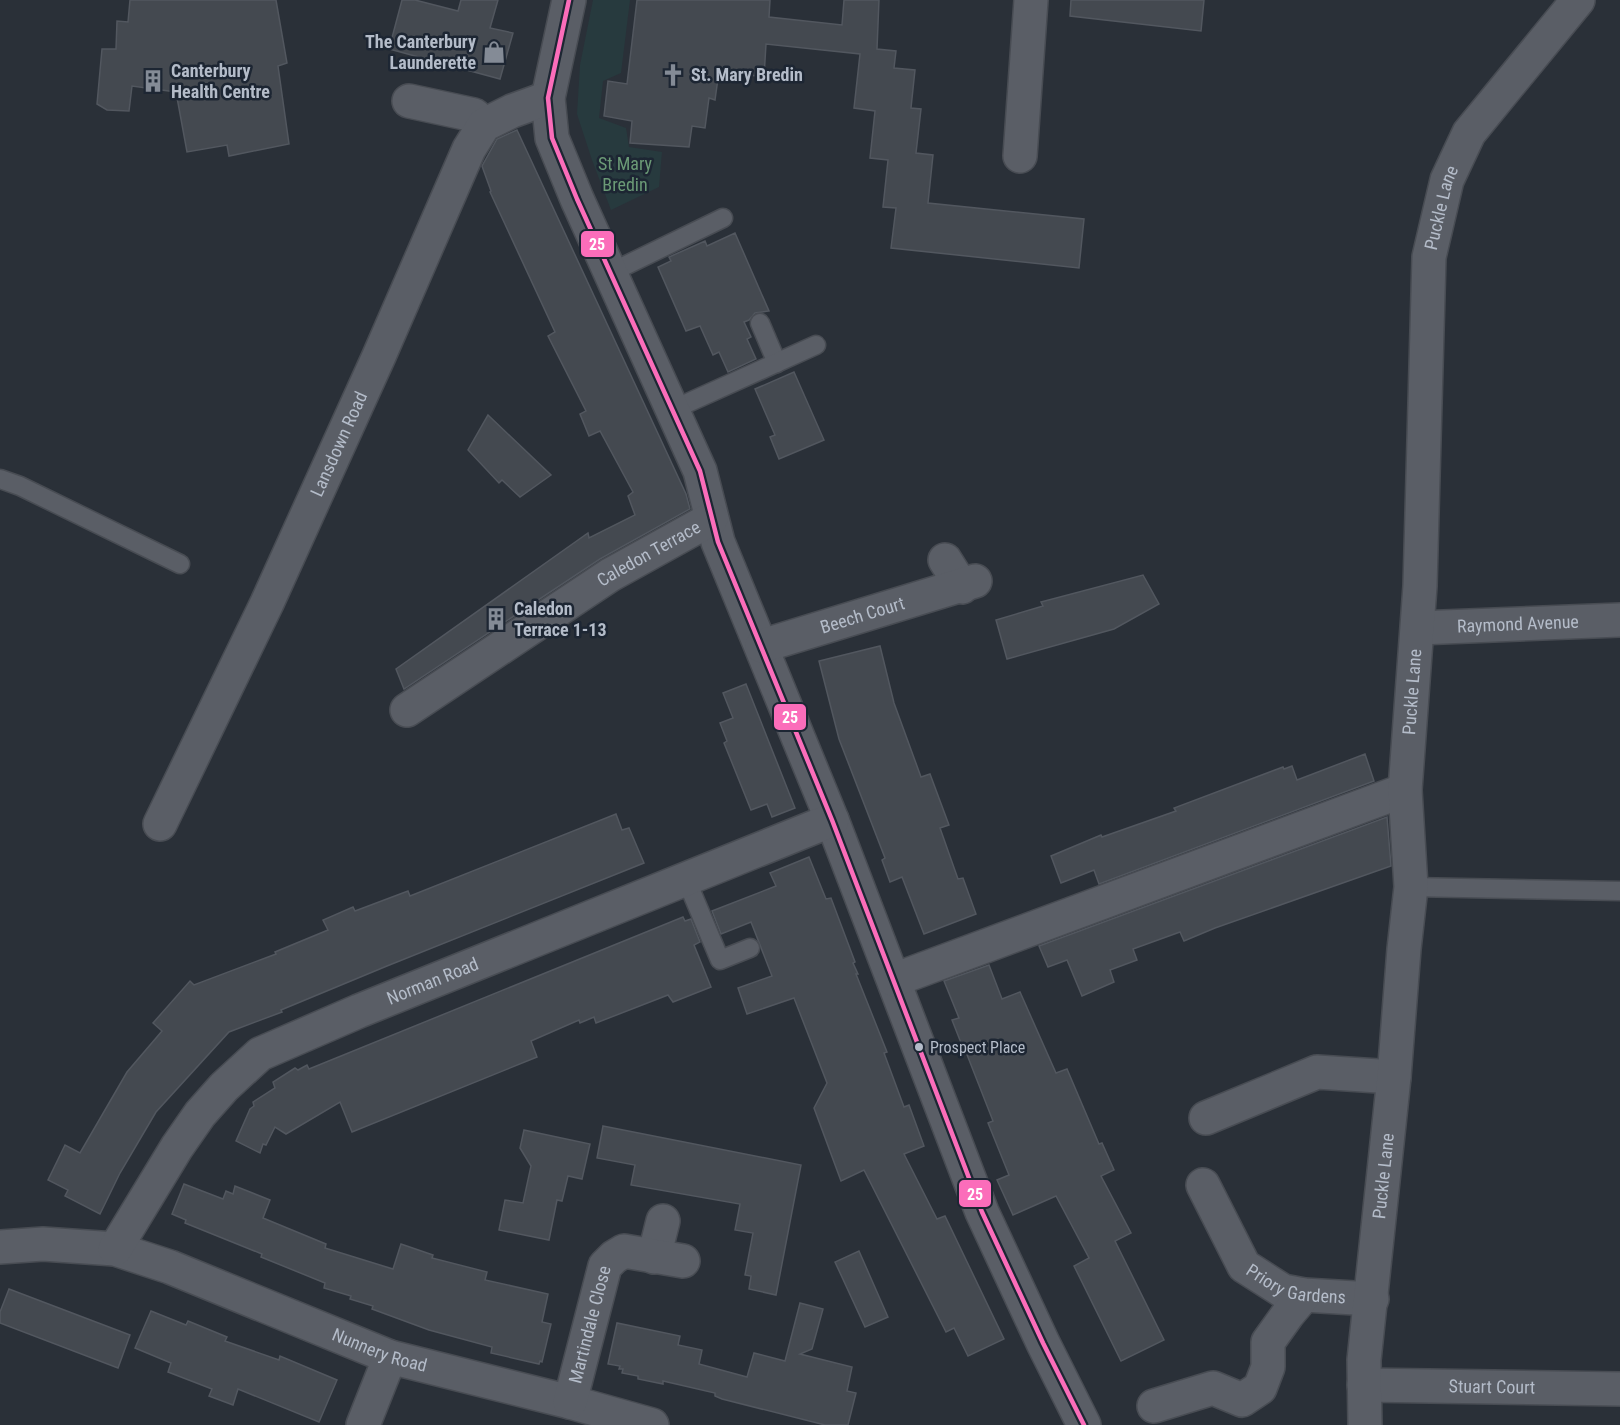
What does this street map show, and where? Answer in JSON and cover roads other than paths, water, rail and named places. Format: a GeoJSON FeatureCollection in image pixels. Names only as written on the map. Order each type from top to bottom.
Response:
{"type":"FeatureCollection","features":[{"type":"Feature","properties":{"kind":"street"},"geometry":{"type":"LineString","coordinates":[[569,0],[548,98],[552,138],[577,199],[700,471],[715,531],[832,820],[982,1212],[1083,1425]]}},
{"type":"Feature","properties":{"kind":"street"},"geometry":{"type":"LineString","coordinates":[[1020,156],[1031,0]]}},
{"type":"Feature","properties":{"kind":"street","name":"Puckle Lane"},"geometry":{"type":"LineString","coordinates":[[1365,1425],[1364,1360],[1372,1299],[1404,949],[1412,887],[1406,790],[1418,628],[1429,257],[1447,180],[1468,133],[1578,0]]}},
{"type":"Feature","properties":{"kind":"street"},"geometry":{"type":"LineString","coordinates":[[409,101],[474,115],[484,125],[512,111],[548,98]]}},
{"type":"Feature","properties":{"kind":"street","name":"Lansdown Road"},"geometry":{"type":"LineString","coordinates":[[160,824],[267,603],[374,367],[469,149],[484,125]]}},
{"type":"Feature","properties":{"kind":"street","name":"Caledon Terrace"},"geometry":{"type":"LineString","coordinates":[[407,710],[610,575],[715,531]]}},
{"type":"Feature","properties":{"kind":"street","name":"Beech Court"},"geometry":{"type":"LineString","coordinates":[[762,646],[961,576]]}},
{"type":"Feature","properties":{"kind":"street","name":"Raymond Avenue"},"geometry":{"type":"LineString","coordinates":[[1418,628],[1620,620]]}},
{"type":"Feature","properties":{"kind":"street"},"geometry":{"type":"LineString","coordinates":[[894,980],[1406,790]]}},
{"type":"Feature","properties":{"kind":"street","name":"Norman Road"},"geometry":{"type":"LineString","coordinates":[[115,1249],[177,1147],[200,1114],[231,1079],[260,1054],[359,1011],[832,820]]}},
{"type":"Feature","properties":{"kind":"street"},"geometry":{"type":"LineString","coordinates":[[1206,1118],[1317,1072],[1394,1077]]}},
{"type":"Feature","properties":{"kind":"street","name":"Priory Gardens"},"geometry":{"type":"LineString","coordinates":[[1203,1185],[1244,1266],[1283,1291],[1304,1295],[1372,1299]]}},
{"type":"Feature","properties":{"kind":"street","name":"Martindale Close"},"geometry":{"type":"LineString","coordinates":[[570,1402],[605,1266],[624,1251],[669,1259],[663,1221]]}},
{"type":"Feature","properties":{"kind":"street","name":"Nunnery Road"},"geometry":{"type":"LineString","coordinates":[[0,1247],[43,1244],[115,1249],[170,1267],[390,1357],[652,1425]]}},
{"type":"Feature","properties":{"kind":"street"},"geometry":{"type":"LineString","coordinates":[[1154,1406],[1213,1388],[1242,1400],[1260,1388],[1268,1367],[1268,1342],[1304,1295]]}},
{"type":"Feature","properties":{"kind":"street"},"geometry":{"type":"LineString","coordinates":[[363,1425],[390,1357]]}},
{"type":"Feature","properties":{"kind":"street","name":"Stuart Court"},"geometry":{"type":"LineString","coordinates":[[1364,1384],[1620,1389]]}},
{"type":"Feature","properties":{"kind":"lane"},"geometry":{"type":"LineString","coordinates":[[610,273],[723,218]]}},
{"type":"Feature","properties":{"kind":"lane"},"geometry":{"type":"LineString","coordinates":[[760,323],[777,363]]}},
{"type":"Feature","properties":{"kind":"lane"},"geometry":{"type":"LineString","coordinates":[[672,410],[816,345]]}},
{"type":"Feature","properties":{"kind":"lane"},"geometry":{"type":"LineString","coordinates":[[0,479],[20,486],[180,564]]}},
{"type":"Feature","properties":{"kind":"lane"},"geometry":{"type":"LineString","coordinates":[[687,879],[720,960],[750,948]]}},
{"type":"Feature","properties":{"kind":"lane"},"geometry":{"type":"LineString","coordinates":[[1412,887],[1620,891]]}},
{"type":"Feature","properties":{"kind":"place","name":"The Canterbury Launderette"},"geometry":{"type":"Point","coordinates":[494,52]}},
{"type":"Feature","properties":{"kind":"place","name":"St. Mary Bredin"},"geometry":{"type":"Point","coordinates":[673,75]}},
{"type":"Feature","properties":{"kind":"place","name":"Canterbury Health Centre"},"geometry":{"type":"Point","coordinates":[153,81]}},
{"type":"Feature","properties":{"kind":"place","name":"Caledon Terrace 1-13"},"geometry":{"type":"Point","coordinates":[496,619]}},
{"type":"Feature","properties":{"kind":"place","name":"Prospect Place"},"geometry":{"type":"Point","coordinates":[919,1047]}},
{"type":"Feature","properties":{"kind":"park label","name":"St Mary Bredin"},"geometry":{"type":"Point","coordinates":[625,174]}}]}
